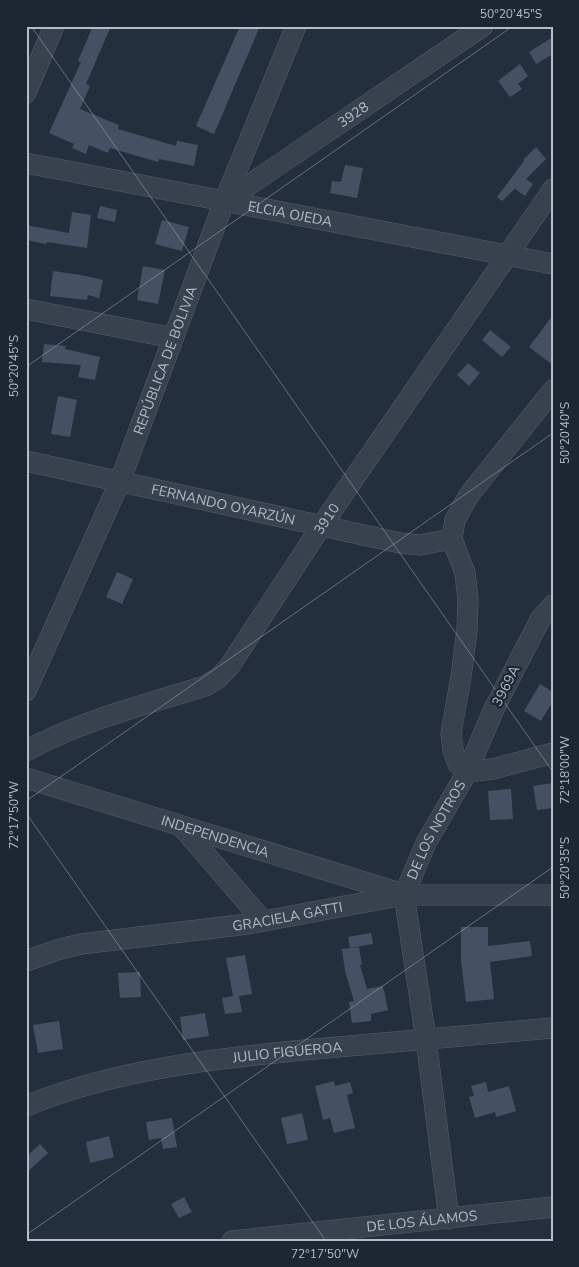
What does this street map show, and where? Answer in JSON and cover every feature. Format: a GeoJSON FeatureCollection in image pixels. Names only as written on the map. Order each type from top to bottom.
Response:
{"type":"FeatureCollection","features":[{"type":"Feature","properties":{"kind":"street"},"geometry":{"type":"LineString","coordinates":[[26,93],[54,26]]}},
{"type":"Feature","properties":{"kind":"street","name":"REPÚBLICA DE BOLIVIA"},"geometry":{"type":"LineString","coordinates":[[26,692],[120,481],[224,202],[296,26]]}},
{"type":"Feature","properties":{"kind":"street","name":"3928"},"geometry":{"type":"LineString","coordinates":[[224,202],[483,26]]}},
{"type":"Feature","properties":{"kind":"street","name":"ELCIA OJEDA"},"geometry":{"type":"LineString","coordinates":[[26,164],[553,264]]}},
{"type":"Feature","properties":{"kind":"street","name":"3910"},"geometry":{"type":"LineString","coordinates":[[26,751],[78,726],[206,686],[229,667],[322,526],[553,189]]}},
{"type":"Feature","properties":{"kind":"street"},"geometry":{"type":"LineString","coordinates":[[26,310],[173,338]]}},
{"type":"Feature","properties":{"kind":"street"},"geometry":{"type":"LineString","coordinates":[[452,539],[455,520],[469,495],[553,390]]}},
{"type":"Feature","properties":{"kind":"street","name":"FERNANDO OYARZÚN"},"geometry":{"type":"LineString","coordinates":[[26,461],[400,543],[420,545],[452,539]]}},
{"type":"Feature","properties":{"kind":"street","name":"DE LOS NOTROS"},"geometry":{"type":"LineString","coordinates":[[449,1218],[426,1039],[404,895],[426,843],[467,772],[458,764],[453,750],[451,733],[461,677],[467,630],[468,600],[464,573],[452,539]]}},
{"type":"Feature","properties":{"kind":"street","name":"3969A"},"geometry":{"type":"LineString","coordinates":[[467,772],[498,701],[542,618],[553,605]]}},
{"type":"Feature","properties":{"kind":"street"},"geometry":{"type":"LineString","coordinates":[[467,772],[493,769],[553,753]]}},
{"type":"Feature","properties":{"kind":"street","name":"INDEPENDENCIA"},"geometry":{"type":"LineString","coordinates":[[26,778],[404,895]]}},
{"type":"Feature","properties":{"kind":"street"},"geometry":{"type":"LineString","coordinates":[[181,826],[263,921]]}},
{"type":"Feature","properties":{"kind":"street","name":"GRACIELA GATTI"},"geometry":{"type":"LineString","coordinates":[[26,961],[81,944],[263,921],[404,895],[553,895]]}},
{"type":"Feature","properties":{"kind":"street","name":"JULIO FIGUEROA"},"geometry":{"type":"LineString","coordinates":[[26,1106],[50,1096],[124,1077],[219,1059],[553,1028]]}},
{"type":"Feature","properties":{"kind":"street","name":"DE LOS ÁLAMOS"},"geometry":{"type":"LineString","coordinates":[[232,1241],[553,1207]]}},
{"type":"Feature","properties":{"kind":"building"},"geometry":{"type":"Polygon","coordinates":[[[93,26],[111,26],[86,84],[90,86],[80,109],[119,125],[118,129],[176,146],[177,141],[198,145],[194,166],[159,159],[158,162],[110,148],[108,153],[89,145],[86,154],[72,148],[74,144],[49,133],[81,62],[78,61],[93,26]]]}},
{"type":"Feature","properties":{"kind":"building"},"geometry":{"type":"Polygon","coordinates":[[[240,26],[260,26],[214,134],[196,126],[240,26]]]}},
{"type":"Feature","properties":{"kind":"building"},"geometry":{"type":"Polygon","coordinates":[[[553,37],[553,54],[536,64],[529,52],[553,37]]]}},
{"type":"Feature","properties":{"kind":"building"},"geometry":{"type":"Polygon","coordinates":[[[520,64],[528,76],[518,84],[522,89],[510,97],[498,81],[520,64]]]}},
{"type":"Feature","properties":{"kind":"building"},"geometry":{"type":"Polygon","coordinates":[[[536,147],[546,159],[526,179],[533,184],[525,196],[515,189],[502,201],[497,197],[523,160],[536,147]]]}},
{"type":"Feature","properties":{"kind":"building"},"geometry":{"type":"Polygon","coordinates":[[[345,165],[363,168],[357,198],[330,193],[332,181],[341,182],[345,165]]]}},
{"type":"Feature","properties":{"kind":"building"},"geometry":{"type":"Polygon","coordinates":[[[100,206],[117,210],[115,222],[97,218],[100,206]]]}},
{"type":"Feature","properties":{"kind":"building"},"geometry":{"type":"Polygon","coordinates":[[[72,212],[91,215],[87,248],[26,240],[26,225],[69,233],[72,212]]]}},
{"type":"Feature","properties":{"kind":"building"},"geometry":{"type":"Polygon","coordinates":[[[162,220],[189,227],[182,251],[155,244],[162,220]]]}},
{"type":"Feature","properties":{"kind":"building"},"geometry":{"type":"Polygon","coordinates":[[[143,266],[165,270],[158,304],[137,300],[143,266]]]}},
{"type":"Feature","properties":{"kind":"building"},"geometry":{"type":"Polygon","coordinates":[[[53,271],[103,280],[99,298],[88,295],[87,300],[50,296],[53,271]]]}},
{"type":"Feature","properties":{"kind":"building"},"geometry":{"type":"Polygon","coordinates":[[[553,315],[553,365],[529,347],[553,315]]]}},
{"type":"Feature","properties":{"kind":"building"},"geometry":{"type":"Polygon","coordinates":[[[490,330],[511,347],[502,357],[482,340],[490,330]]]}},
{"type":"Feature","properties":{"kind":"building"},"geometry":{"type":"Polygon","coordinates":[[[44,344],[66,346],[65,349],[100,357],[95,380],[78,377],[81,365],[42,362],[44,344]]]}},
{"type":"Feature","properties":{"kind":"building"},"geometry":{"type":"Polygon","coordinates":[[[468,363],[480,373],[469,386],[457,375],[468,363]]]}},
{"type":"Feature","properties":{"kind":"building"},"geometry":{"type":"Polygon","coordinates":[[[58,396],[77,400],[70,437],[51,434],[58,396]]]}},
{"type":"Feature","properties":{"kind":"building"},"geometry":{"type":"Polygon","coordinates":[[[117,572],[133,579],[122,604],[106,597],[117,572]]]}},
{"type":"Feature","properties":{"kind":"building"},"geometry":{"type":"Polygon","coordinates":[[[540,684],[553,692],[553,701],[541,721],[524,711],[540,684]]]}},
{"type":"Feature","properties":{"kind":"building"},"geometry":{"type":"Polygon","coordinates":[[[553,783],[553,808],[537,810],[533,786],[553,783]]]}},
{"type":"Feature","properties":{"kind":"building"},"geometry":{"type":"Polygon","coordinates":[[[511,789],[513,819],[490,820],[488,791],[511,789]]]}},
{"type":"Feature","properties":{"kind":"building"},"geometry":{"type":"Polygon","coordinates":[[[461,927],[488,927],[488,946],[530,941],[532,956],[490,962],[494,999],[466,1002],[461,961],[461,927]]]}},
{"type":"Feature","properties":{"kind":"building"},"geometry":{"type":"Polygon","coordinates":[[[371,933],[373,944],[350,948],[348,937],[371,933]]]}},
{"type":"Feature","properties":{"kind":"building"},"geometry":{"type":"Polygon","coordinates":[[[359,947],[362,965],[360,965],[367,989],[383,986],[388,1010],[371,1014],[371,1021],[352,1023],[349,1002],[354,1001],[345,971],[342,949],[359,947]]]}},
{"type":"Feature","properties":{"kind":"building"},"geometry":{"type":"Polygon","coordinates":[[[245,955],[252,994],[239,996],[242,1012],[225,1014],[222,998],[233,996],[226,958],[245,955]]]}},
{"type":"Feature","properties":{"kind":"building"},"geometry":{"type":"Polygon","coordinates":[[[140,972],[141,997],[120,998],[118,973],[140,972]]]}},
{"type":"Feature","properties":{"kind":"building"},"geometry":{"type":"Polygon","coordinates":[[[205,1013],[209,1036],[183,1040],[180,1017],[205,1013]]]}},
{"type":"Feature","properties":{"kind":"building"},"geometry":{"type":"Polygon","coordinates":[[[59,1021],[63,1049],[38,1053],[33,1025],[59,1021]]]}},
{"type":"Feature","properties":{"kind":"building"},"geometry":{"type":"Polygon","coordinates":[[[334,1081],[335,1086],[350,1082],[353,1093],[347,1095],[355,1128],[334,1133],[330,1118],[323,1120],[315,1086],[334,1081]]]}},
{"type":"Feature","properties":{"kind":"building"},"geometry":{"type":"Polygon","coordinates":[[[486,1082],[488,1092],[509,1086],[516,1111],[496,1117],[495,1112],[475,1118],[469,1097],[474,1096],[471,1086],[486,1082]]]}},
{"type":"Feature","properties":{"kind":"building"},"geometry":{"type":"Polygon","coordinates":[[[302,1113],[308,1140],[287,1144],[281,1118],[302,1113]]]}},
{"type":"Feature","properties":{"kind":"building"},"geometry":{"type":"Polygon","coordinates":[[[172,1118],[177,1147],[163,1149],[161,1138],[149,1140],[146,1122],[172,1118]]]}},
{"type":"Feature","properties":{"kind":"building"},"geometry":{"type":"Polygon","coordinates":[[[109,1136],[114,1157],[90,1163],[86,1142],[109,1136]]]}},
{"type":"Feature","properties":{"kind":"building"},"geometry":{"type":"Polygon","coordinates":[[[40,1144],[48,1153],[26,1173],[26,1157],[40,1144]]]}},
{"type":"Feature","properties":{"kind":"building"},"geometry":{"type":"Polygon","coordinates":[[[184,1197],[192,1212],[179,1218],[171,1204],[184,1197]]]}}]}
